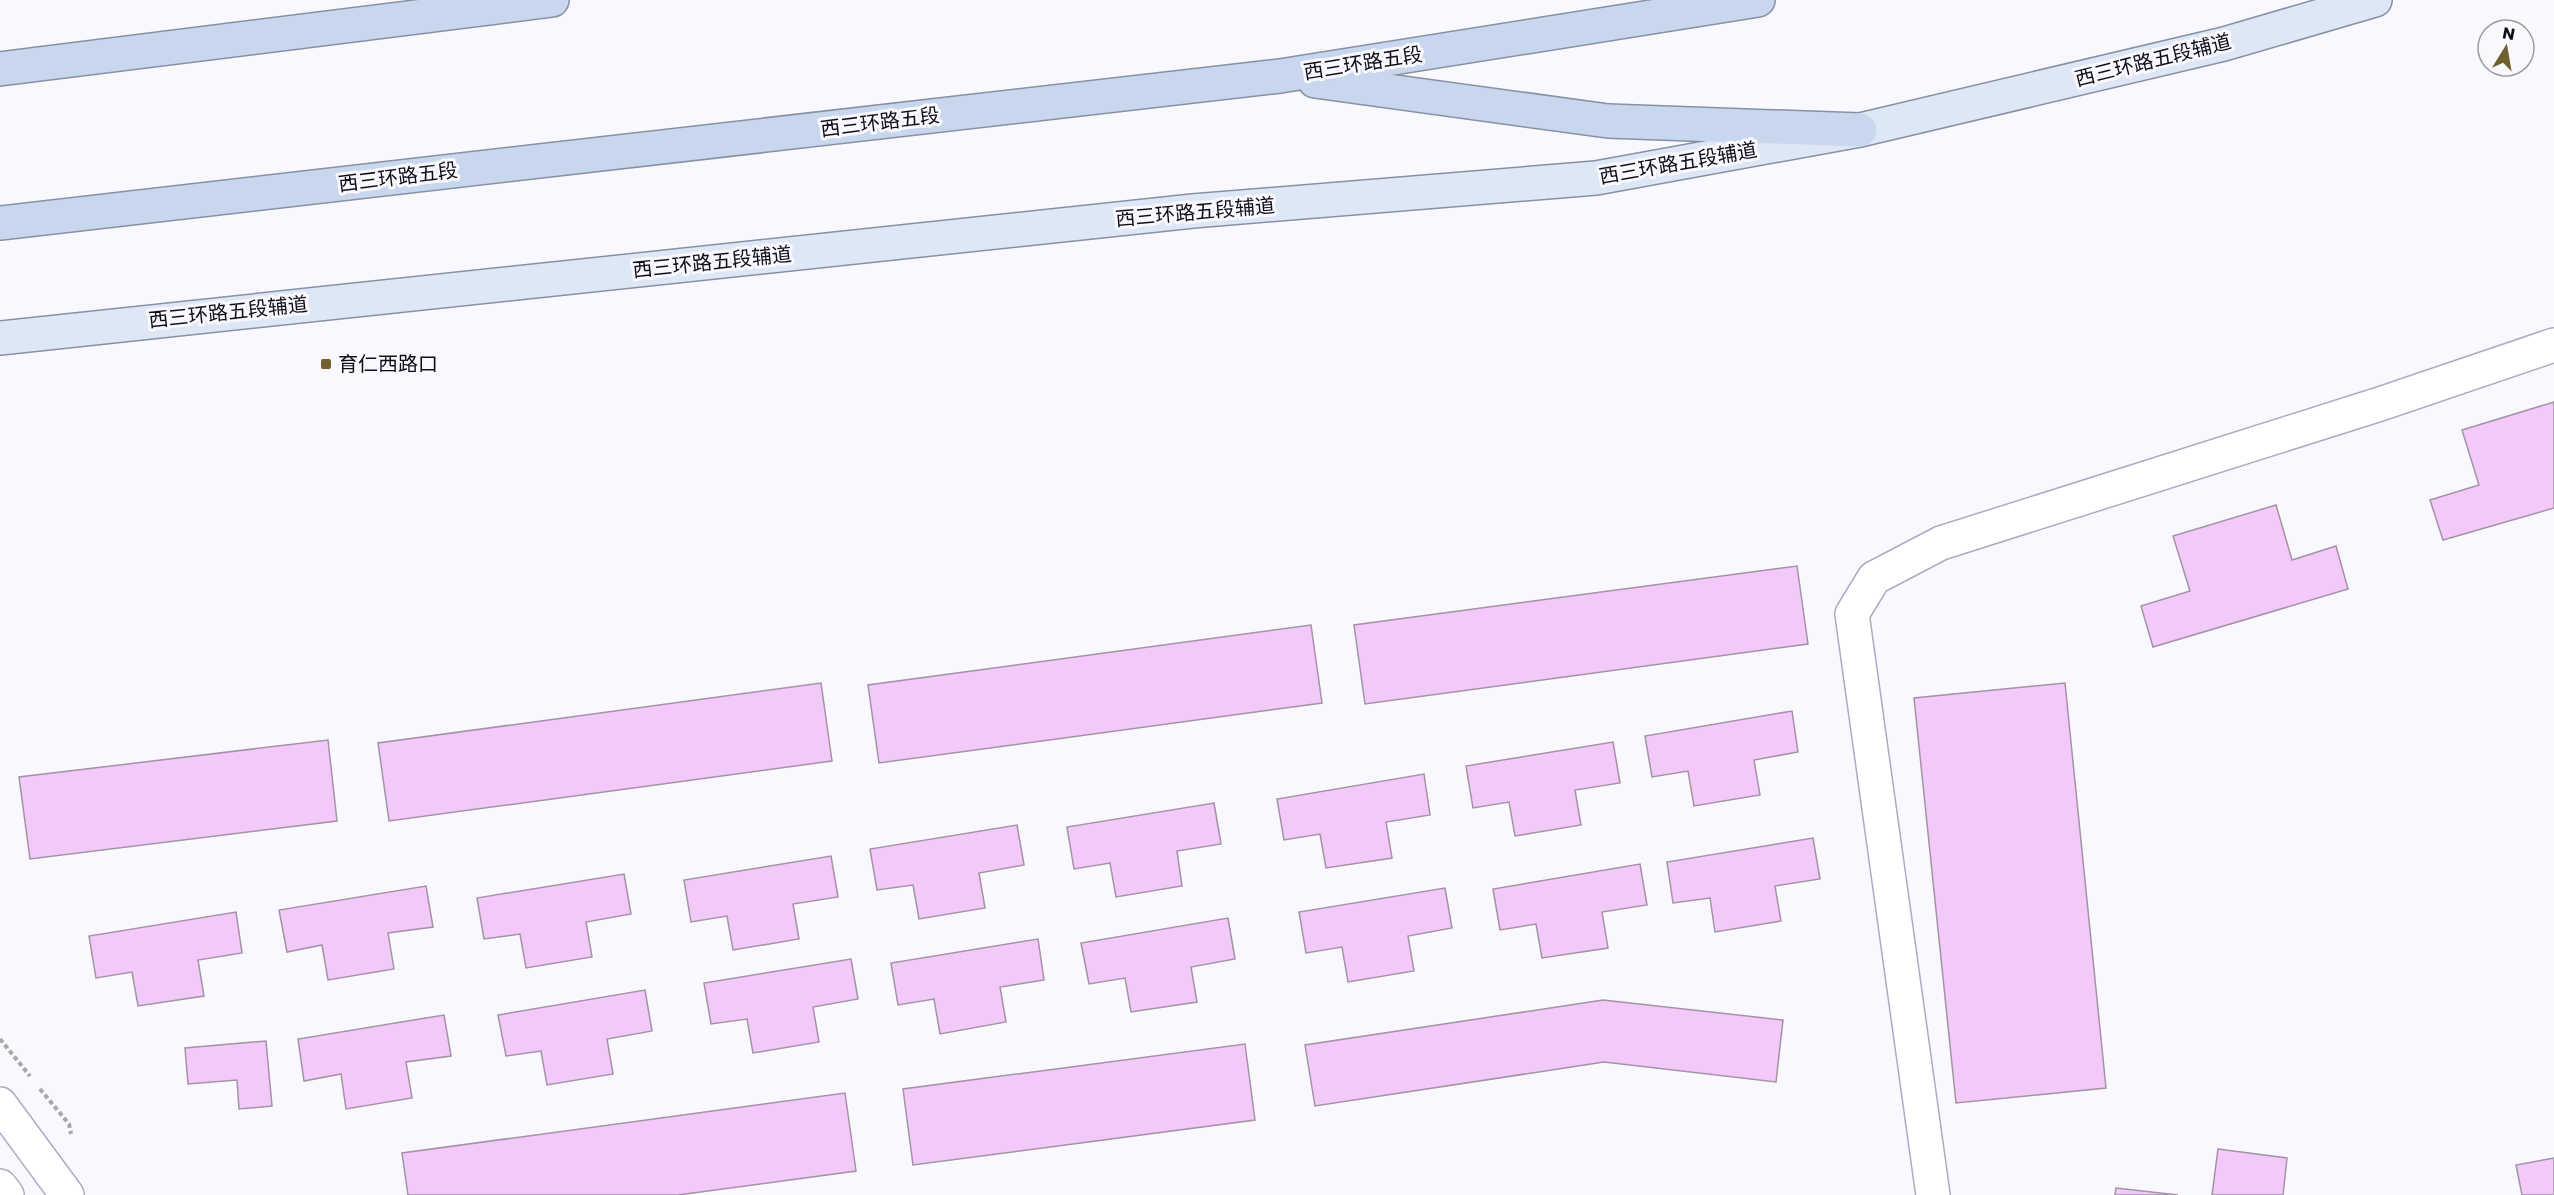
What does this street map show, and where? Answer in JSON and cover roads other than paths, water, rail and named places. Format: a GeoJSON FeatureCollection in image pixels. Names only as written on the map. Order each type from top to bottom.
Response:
{"type":"FeatureCollection","features":[{"type":"Feature","properties":{"kind":"highway"},"geometry":{"type":"LineString","coordinates":[[0,69],[552,0]]}},
{"type":"Feature","properties":{"kind":"highway","name":"西三环路五段"},"geometry":{"type":"LineString","coordinates":[[0,223],[1280,76],[1758,0]]}},
{"type":"Feature","properties":{"kind":"highway"},"geometry":{"type":"LineString","coordinates":[[1280,76],[1608,122],[1860,130]]}},
{"type":"Feature","properties":{"kind":"main road","name":"西三环路五段辅道"},"geometry":{"type":"LineString","coordinates":[[0,338],[1192,211],[1596,178],[1860,130],[2224,44],[2375,0]]}},
{"type":"Feature","properties":{"kind":"street"},"geometry":{"type":"LineString","coordinates":[[1933,1195],[1852,614],[1874,578],[1941,543],[2380,404],[2554,345]]}},
{"type":"Feature","properties":{"kind":"street"},"geometry":{"type":"LineString","coordinates":[[0,1104],[67,1195]]}},
{"type":"Feature","properties":{"kind":"street"},"geometry":{"type":"LineString","coordinates":[[0,1186],[7,1195]]}},
{"type":"Feature","properties":{"kind":"place","name":"育仁西路口"},"geometry":{"type":"Point","coordinates":[326,364]}}]}
